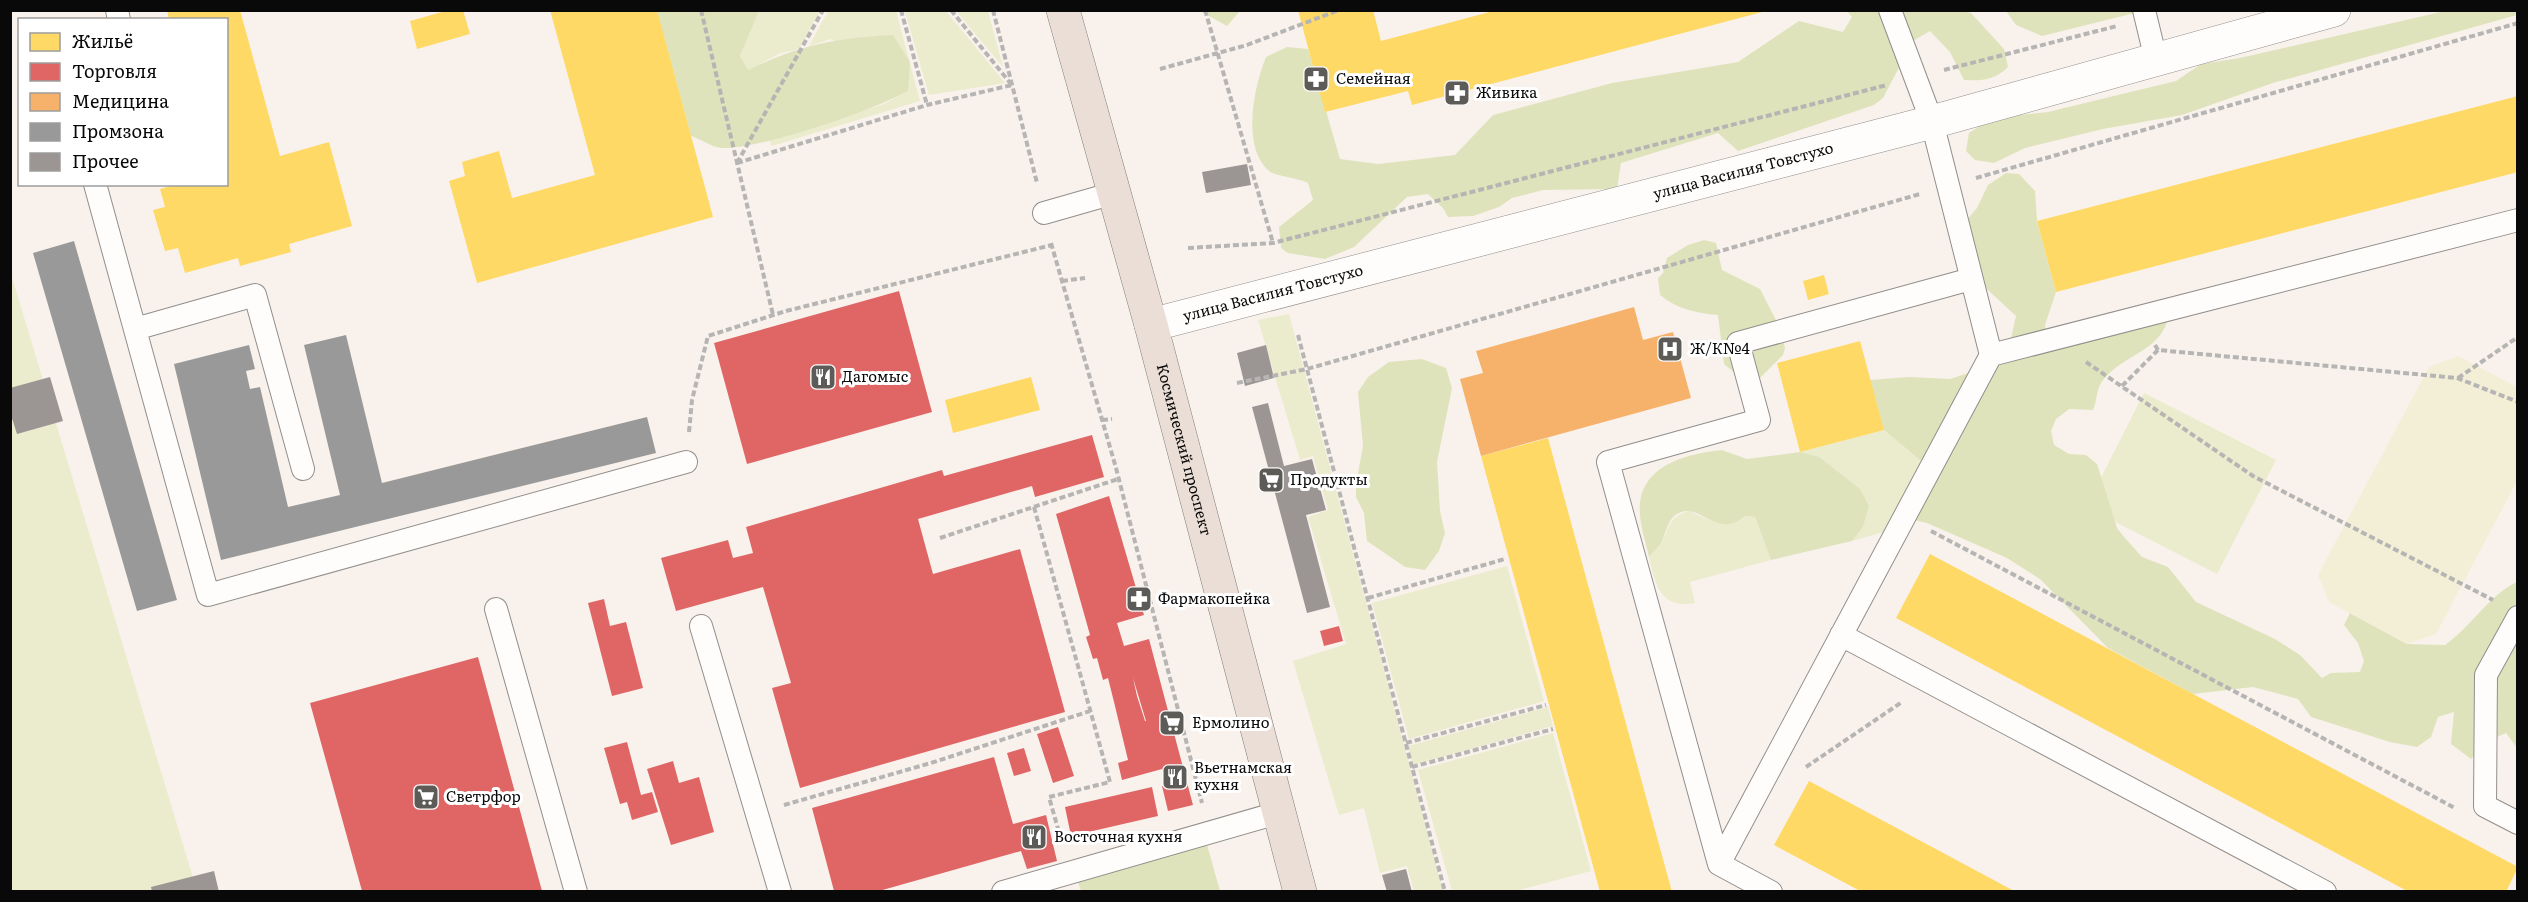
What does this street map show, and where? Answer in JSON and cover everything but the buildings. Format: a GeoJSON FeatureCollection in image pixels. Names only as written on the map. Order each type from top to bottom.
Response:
{"type":"FeatureCollection","features":[{"type":"Feature","properties":{"kind":"main road","name":"Космический проспект"},"geometry":{"type":"LineString","coordinates":[[1063,10],[1150,325],[1300,891]]}},
{"type":"Feature","properties":{"kind":"street","name":"улица Василия Товстухо"},"geometry":{"type":"LineString","coordinates":[[1150,325],[1932,122],[2334,10]]}},
{"type":"Feature","properties":{"kind":"lane"},"geometry":{"type":"LineString","coordinates":[[1719,864],[1991,355],[1932,122],[1890,10]]}},
{"type":"Feature","properties":{"kind":"lane"},"geometry":{"type":"LineString","coordinates":[[2145,15],[2156,60]]}},
{"type":"Feature","properties":{"kind":"lane"},"geometry":{"type":"LineString","coordinates":[[96,186],[208,595],[686,462]]}},
{"type":"Feature","properties":{"kind":"lane"},"geometry":{"type":"LineString","coordinates":[[1044,213],[1114,193]]}},
{"type":"Feature","properties":{"kind":"lane"},"geometry":{"type":"LineString","coordinates":[[1991,355],[2517,220]]}},
{"type":"Feature","properties":{"kind":"lane"},"geometry":{"type":"LineString","coordinates":[[1771,891],[1719,864],[1608,462],[1759,420],[1738,343],[1971,279]]}},
{"type":"Feature","properties":{"kind":"lane"},"geometry":{"type":"LineString","coordinates":[[135,329],[255,295],[303,469]]}},
{"type":"Feature","properties":{"kind":"lane"},"geometry":{"type":"LineString","coordinates":[[496,609],[576,891]]}},
{"type":"Feature","properties":{"kind":"lane"},"geometry":{"type":"LineString","coordinates":[[2517,617],[2486,675],[2485,806],[2517,823]]}},
{"type":"Feature","properties":{"kind":"lane"},"geometry":{"type":"LineString","coordinates":[[701,626],[780,891]]}},
{"type":"Feature","properties":{"kind":"lane"},"geometry":{"type":"LineString","coordinates":[[1841,635],[2325,891]]}},
{"type":"Feature","properties":{"kind":"lane"},"geometry":{"type":"LineString","coordinates":[[1004,891],[1072,882],[1209,833],[1281,813]]}},
{"type":"Feature","properties":{"kind":"path"},"geometry":{"type":"LineString","coordinates":[[701,10],[773,315]]}},
{"type":"Feature","properties":{"kind":"path"},"geometry":{"type":"LineString","coordinates":[[737,163],[823,10]]}},
{"type":"Feature","properties":{"kind":"path"},"geometry":{"type":"LineString","coordinates":[[901,10],[927,105]]}},
{"type":"Feature","properties":{"kind":"path"},"geometry":{"type":"LineString","coordinates":[[951,10],[1012,85]]}},
{"type":"Feature","properties":{"kind":"path"},"geometry":{"type":"LineString","coordinates":[[993,10],[1044,213]]}},
{"type":"Feature","properties":{"kind":"path"},"geometry":{"type":"LineString","coordinates":[[1205,10],[1273,243]]}},
{"type":"Feature","properties":{"kind":"path"},"geometry":{"type":"LineString","coordinates":[[1160,69],[1247,45],[1339,10]]}},
{"type":"Feature","properties":{"kind":"path"},"geometry":{"type":"LineString","coordinates":[[1188,248],[1273,243],[1915,78],[2145,15]]}},
{"type":"Feature","properties":{"kind":"path"},"geometry":{"type":"LineString","coordinates":[[1238,383],[1307,369],[2517,23]]}},
{"type":"Feature","properties":{"kind":"path"},"geometry":{"type":"LineString","coordinates":[[737,163],[927,105],[1012,85]]}},
{"type":"Feature","properties":{"kind":"path"},"geometry":{"type":"LineString","coordinates":[[686,462],[692,400],[708,336],[773,315],[1052,245],[1118,479],[1209,833]]}},
{"type":"Feature","properties":{"kind":"path"},"geometry":{"type":"LineString","coordinates":[[1062,281],[1085,278]]}},
{"type":"Feature","properties":{"kind":"path"},"geometry":{"type":"LineString","coordinates":[[2135,318],[2158,350],[2457,378],[2517,402]]}},
{"type":"Feature","properties":{"kind":"path"},"geometry":{"type":"LineString","coordinates":[[1298,335],[1445,891]]}},
{"type":"Feature","properties":{"kind":"path"},"geometry":{"type":"LineString","coordinates":[[2457,378],[2517,337]]}},
{"type":"Feature","properties":{"kind":"path"},"geometry":{"type":"LineString","coordinates":[[2053,339],[2253,476],[2496,602]]}},
{"type":"Feature","properties":{"kind":"path"},"geometry":{"type":"LineString","coordinates":[[2122,386],[2158,350]]}},
{"type":"Feature","properties":{"kind":"path"},"geometry":{"type":"LineString","coordinates":[[1102,420],[1112,419]]}},
{"type":"Feature","properties":{"kind":"path"},"geometry":{"type":"LineString","coordinates":[[940,538],[1118,479]]}},
{"type":"Feature","properties":{"kind":"path"},"geometry":{"type":"LineString","coordinates":[[1034,507],[1110,782],[1049,797],[1072,882]]}},
{"type":"Feature","properties":{"kind":"path"},"geometry":{"type":"LineString","coordinates":[[1904,517],[2465,814]]}},
{"type":"Feature","properties":{"kind":"path"},"geometry":{"type":"LineString","coordinates":[[1368,597],[1506,559]]}},
{"type":"Feature","properties":{"kind":"path"},"geometry":{"type":"LineString","coordinates":[[1798,772],[1931,683]]}},
{"type":"Feature","properties":{"kind":"path"},"geometry":{"type":"LineString","coordinates":[[1406,743],[1546,705]]}},
{"type":"Feature","properties":{"kind":"path"},"geometry":{"type":"LineString","coordinates":[[757,813],[931,763],[1090,711]]}},
{"type":"Feature","properties":{"kind":"path"},"geometry":{"type":"LineString","coordinates":[[1412,767],[1553,729]]}},
{"type":"Feature","properties":{"kind":"green space"},"geometry":{"type":"Polygon","coordinates":[[[657,11],[759,11],[740,56],[748,70],[784,54],[818,44],[893,35],[910,62],[908,91],[844,118],[788,136],[739,147],[717,147],[691,136],[657,11]]]}},
{"type":"Feature","properties":{"kind":"green space"},"geometry":{"type":"Polygon","coordinates":[[[759,11],[820,11],[799,49],[781,53],[748,70],[740,56],[759,11]]]}},
{"type":"Feature","properties":{"kind":"green space"},"geometry":{"type":"Polygon","coordinates":[[[828,11],[896,11],[920,101],[772,146],[769,140],[884,104],[908,91],[831,39],[809,46],[828,11]]]}},
{"type":"Feature","properties":{"kind":"green space"},"geometry":{"type":"Polygon","coordinates":[[[905,11],[946,11],[1005,83],[929,95],[905,11]]]}},
{"type":"Feature","properties":{"kind":"green space"},"geometry":{"type":"Polygon","coordinates":[[[956,11],[988,11],[1003,67],[956,11]]]}},
{"type":"Feature","properties":{"kind":"green space"},"geometry":{"type":"Polygon","coordinates":[[[1200,11],[1240,11],[1227,26],[1200,11]]]}},
{"type":"Feature","properties":{"kind":"green space"},"geometry":{"type":"Polygon","coordinates":[[[1847,11],[1965,11],[1971,13],[2004,49],[2008,67],[1988,79],[1964,80],[1950,52],[1930,31],[1913,41],[1883,98],[1874,105],[1738,151],[1718,133],[1621,163],[1617,189],[1543,190],[1512,198],[1499,207],[1473,216],[1448,217],[1443,208],[1428,194],[1407,197],[1354,247],[1325,259],[1288,253],[1281,248],[1279,227],[1313,200],[1308,183],[1272,173],[1260,160],[1255,147],[1252,116],[1257,84],[1266,57],[1287,47],[1308,49],[1340,159],[1378,164],[1455,155],[1493,115],[1612,83],[1738,62],[1799,21],[1843,32],[1852,17],[1847,11]]]}},
{"type":"Feature","properties":{"kind":"green space"},"geometry":{"type":"Polygon","coordinates":[[[2006,11],[2143,11],[2042,36],[2016,25],[2006,11]]]}},
{"type":"Feature","properties":{"kind":"green space"},"geometry":{"type":"Polygon","coordinates":[[[2445,11],[2517,11],[2517,15],[2273,83],[2182,115],[2103,129],[2025,148],[1994,163],[1975,160],[1966,151],[1969,133],[1992,118],[2048,112],[2176,81],[2201,64],[2240,58],[2445,11]]]}},
{"type":"Feature","properties":{"kind":"green space"},"geometry":{"type":"Polygon","coordinates":[[[2006,173],[2019,174],[2035,191],[2037,221],[2056,292],[2045,325],[2046,334],[2165,318],[2167,322],[2155,341],[2118,366],[2101,383],[2093,410],[2069,409],[2056,419],[2051,431],[2054,445],[2069,454],[2086,455],[2097,464],[2117,528],[2124,537],[2142,557],[2168,567],[2196,602],[2275,639],[2300,655],[2322,678],[2331,673],[2360,672],[2364,661],[2358,643],[2344,625],[2350,613],[2407,644],[2445,645],[2498,594],[2517,582],[2517,748],[2506,733],[2486,742],[2471,759],[2451,744],[2454,712],[2438,717],[2431,737],[2417,747],[2390,742],[2311,717],[2298,699],[2253,687],[2193,694],[2108,648],[2040,579],[2007,558],[1927,523],[1901,517],[1927,466],[1884,430],[1870,380],[1909,377],[1950,379],[1995,364],[2011,338],[2016,316],[1976,279],[1961,227],[1977,208],[1988,185],[2006,173]]]}},
{"type":"Feature","properties":{"kind":"green space"},"geometry":{"type":"Polygon","coordinates":[[[1704,240],[1716,243],[1722,270],[1760,289],[1780,328],[1785,348],[1783,355],[1757,381],[1742,379],[1724,364],[1718,315],[1687,310],[1660,295],[1658,278],[1663,273],[1667,258],[1688,245],[1704,240]]]}},
{"type":"Feature","properties":{"kind":"green space"},"geometry":{"type":"Polygon","coordinates":[[[11,274],[197,891],[11,891],[11,274]]]}},
{"type":"Feature","properties":{"kind":"green space"},"geometry":{"type":"Polygon","coordinates":[[[1289,314],[1443,891],[1414,891],[1407,866],[1380,873],[1364,808],[1339,815],[1293,661],[1346,644],[1308,517],[1328,510],[1313,456],[1300,460],[1258,320],[1289,314]]]}},
{"type":"Feature","properties":{"kind":"green space"},"geometry":{"type":"Polygon","coordinates":[[[1422,359],[1446,368],[1452,388],[1437,462],[1440,511],[1445,533],[1439,551],[1425,570],[1405,567],[1367,541],[1364,513],[1356,497],[1363,446],[1358,392],[1368,377],[1389,362],[1422,359]]]}},
{"type":"Feature","properties":{"kind":"green space"},"geometry":{"type":"Polygon","coordinates":[[[2144,393],[2276,460],[2217,574],[2086,507],[2144,393]]]}},
{"type":"Feature","properties":{"kind":"green space"},"geometry":{"type":"Polygon","coordinates":[[[1884,430],[1927,466],[1895,529],[1852,541],[1863,527],[1869,506],[1856,487],[1848,480],[1800,452],[1884,430]]]}},
{"type":"Feature","properties":{"kind":"green space"},"geometry":{"type":"Polygon","coordinates":[[[1722,450],[1747,459],[1800,452],[1819,457],[1860,489],[1869,506],[1863,527],[1852,541],[1771,560],[1755,517],[1745,516],[1735,523],[1726,524],[1685,511],[1677,514],[1671,520],[1661,543],[1649,557],[1640,515],[1641,498],[1646,485],[1654,474],[1679,459],[1722,450]]]}},
{"type":"Feature","properties":{"kind":"green space"},"geometry":{"type":"Polygon","coordinates":[[[1689,511],[1724,524],[1738,521],[1745,516],[1755,517],[1771,560],[1690,582],[1695,603],[1683,604],[1667,598],[1657,585],[1649,557],[1662,542],[1674,519],[1689,511]]]}},
{"type":"Feature","properties":{"kind":"green space"},"geometry":{"type":"Polygon","coordinates":[[[1507,566],[1544,701],[1409,739],[1372,603],[1507,566]]]}},
{"type":"Feature","properties":{"kind":"green space"},"geometry":{"type":"Polygon","coordinates":[[[1548,707],[1553,726],[1413,765],[1408,746],[1548,707]]]}},
{"type":"Feature","properties":{"kind":"green space"},"geometry":{"type":"Polygon","coordinates":[[[1553,733],[1591,871],[1516,891],[1452,891],[1418,770],[1553,733]]]}},
{"type":"Feature","properties":{"kind":"green space"},"geometry":{"type":"Polygon","coordinates":[[[1206,841],[1220,891],[1081,891],[1076,876],[1206,841]]]}},
{"type":"Feature","properties":{"kind":"shaded area"},"geometry":{"type":"Polygon","coordinates":[[[2458,356],[2517,387],[2517,481],[2436,634],[2407,644],[2329,602],[2318,575],[2429,367],[2458,356]]]}},
{"type":"Feature","properties":{"kind":"place","name":"Семейная"},"geometry":{"type":"Point","coordinates":[1316,79]}},
{"type":"Feature","properties":{"kind":"place","name":"Живика"},"geometry":{"type":"Point","coordinates":[1457,93]}},
{"type":"Feature","properties":{"kind":"place","name":"Ж/К№4"},"geometry":{"type":"Point","coordinates":[1670,349]}},
{"type":"Feature","properties":{"kind":"place","name":"Дагомыс"},"geometry":{"type":"Point","coordinates":[823,377]}},
{"type":"Feature","properties":{"kind":"place","name":"Продукты"},"geometry":{"type":"Point","coordinates":[1271,480]}},
{"type":"Feature","properties":{"kind":"place","name":"Фармакопейка"},"geometry":{"type":"Point","coordinates":[1139,599]}},
{"type":"Feature","properties":{"kind":"place","name":"Ермолино"},"geometry":{"type":"Point","coordinates":[1172,723]}},
{"type":"Feature","properties":{"kind":"place","name":"Вьетнамская кухня"},"geometry":{"type":"Point","coordinates":[1175,777]}},
{"type":"Feature","properties":{"kind":"place","name":"Светрфор"},"geometry":{"type":"Point","coordinates":[426,797]}},
{"type":"Feature","properties":{"kind":"place","name":"Восточная кухня"},"geometry":{"type":"Point","coordinates":[1034,837]}}]}
